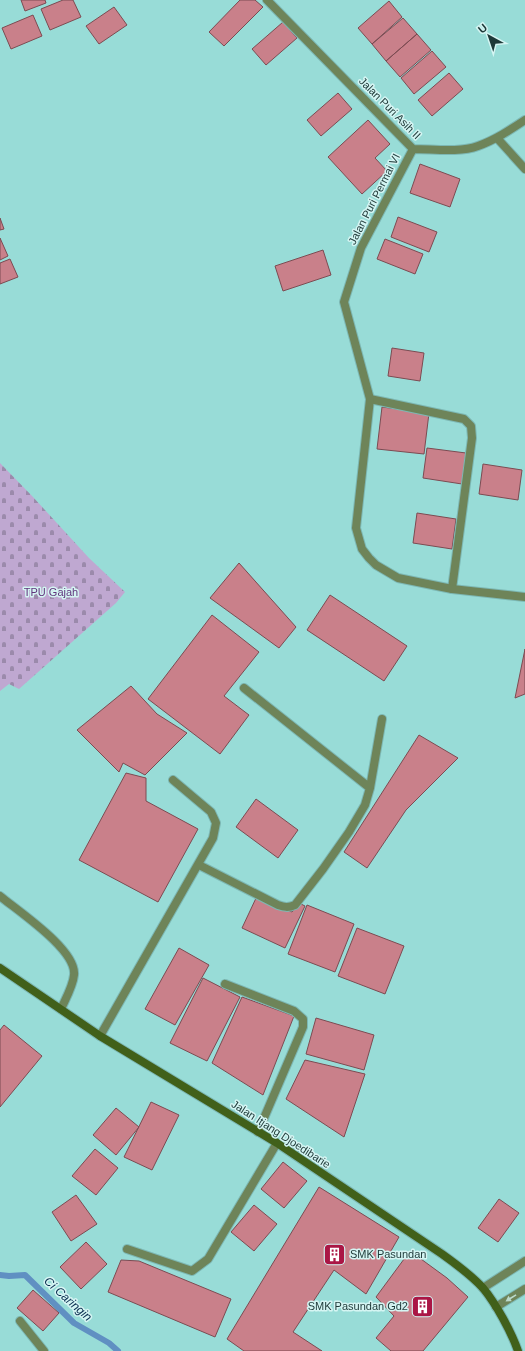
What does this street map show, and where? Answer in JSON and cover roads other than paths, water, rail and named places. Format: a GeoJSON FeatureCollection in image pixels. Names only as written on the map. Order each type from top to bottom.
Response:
{"type":"FeatureCollection","features":[{"type":"Feature","properties":{"kind":"main road","name":"Jalan Itjang Djoedibarie"},"geometry":{"type":"LineString","coordinates":[[1,971],[100,1036],[277,1144],[442,1254],[466,1272],[483,1288],[496,1307],[518,1351]]}},
{"type":"Feature","properties":{"kind":"street","name":"Jalan Puri Asih II"},"geometry":{"type":"LineString","coordinates":[[267,0],[413,149],[458,149],[477,146],[497,138],[525,120]]}},
{"type":"Feature","properties":{"kind":"street"},"geometry":{"type":"LineString","coordinates":[[497,138],[525,169]]}},
{"type":"Feature","properties":{"kind":"street","name":"Jalan Puri Permai VI"},"geometry":{"type":"LineString","coordinates":[[370,399],[344,302],[361,248],[413,149]]}},
{"type":"Feature","properties":{"kind":"street"},"geometry":{"type":"LineString","coordinates":[[452,589],[472,438],[471,426],[464,419],[370,399],[356,528],[362,549],[376,565],[398,578],[452,589],[525,597]]}},
{"type":"Feature","properties":{"kind":"street"},"geometry":{"type":"LineString","coordinates":[[244,688],[370,788]]}},
{"type":"Feature","properties":{"kind":"street"},"geometry":{"type":"LineString","coordinates":[[199,865],[278,905],[290,907],[295,905],[349,832],[365,805],[370,788],[382,719]]}},
{"type":"Feature","properties":{"kind":"street"},"geometry":{"type":"LineString","coordinates":[[100,1036],[199,865],[213,838],[216,823],[211,812],[173,780]]}},
{"type":"Feature","properties":{"kind":"street"},"geometry":{"type":"LineString","coordinates":[[0,896],[44,931],[64,950],[72,963],[74,974],[61,1009]]}},
{"type":"Feature","properties":{"kind":"street"},"geometry":{"type":"LineString","coordinates":[[226,984],[294,1011],[303,1019],[303,1027],[258,1132]]}},
{"type":"Feature","properties":{"kind":"street"},"geometry":{"type":"LineString","coordinates":[[127,1249],[192,1271],[208,1259],[277,1144]]}},
{"type":"Feature","properties":{"kind":"street"},"geometry":{"type":"LineString","coordinates":[[483,1288],[525,1261]]}},
{"type":"Feature","properties":{"kind":"street"},"geometry":{"type":"LineString","coordinates":[[496,1307],[525,1289]]}},
{"type":"Feature","properties":{"kind":"street"},"geometry":{"type":"LineString","coordinates":[[20,1321],[44,1351]]}},
{"type":"Feature","properties":{"kind":"waterway","name":"Ci Caringin"},"geometry":{"type":"LineString","coordinates":[[0,1275],[25,1275],[74,1323],[109,1343],[118,1351]]}},
{"type":"Feature","properties":{"kind":"place","name":"SMK Pasundan"},"geometry":{"type":"Point","coordinates":[334,1254]}},
{"type":"Feature","properties":{"kind":"place","name":"SMK Pasundan Gd2"},"geometry":{"type":"Point","coordinates":[423,1306]}},
{"type":"Feature","properties":{"kind":"park label","name":"TPU Gajah"},"geometry":{"type":"Point","coordinates":[51,592]}}]}
